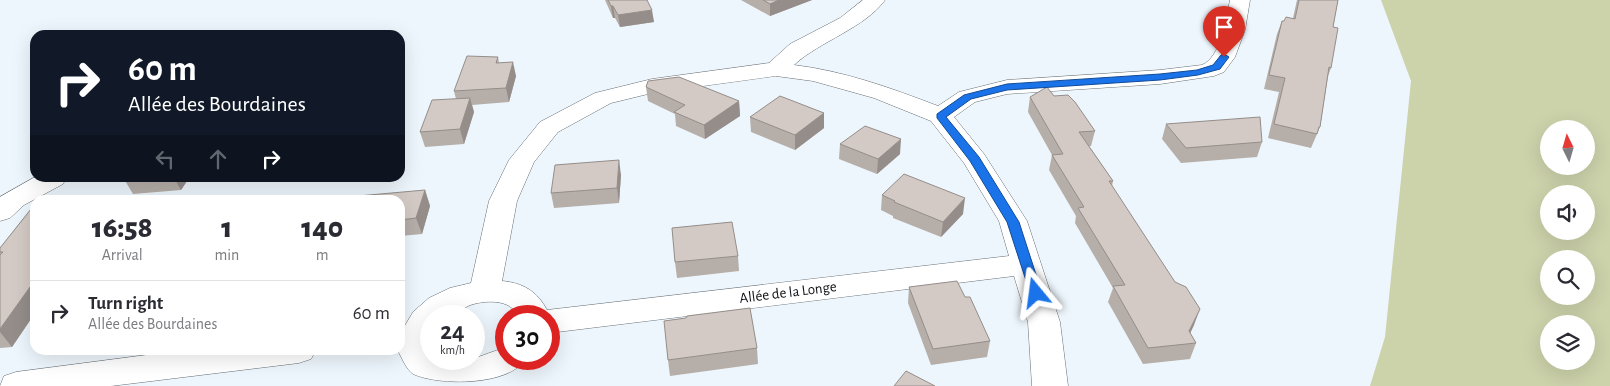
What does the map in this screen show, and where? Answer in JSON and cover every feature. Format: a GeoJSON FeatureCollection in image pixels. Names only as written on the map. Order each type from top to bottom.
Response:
{"type":"FeatureCollection","features":[{"type":"Feature","properties":{"kind":"street"},"geometry":{"type":"LineString","coordinates":[[776,69],[798,49],[847,22],[875,0]]}},
{"type":"Feature","properties":{"kind":"street"},"geometry":{"type":"LineString","coordinates":[[940,116],[967,97],[1007,87],[1160,77],[1206,71],[1216,67],[1224,57],[1234,30],[1240,0]]}},
{"type":"Feature","properties":{"kind":"street"},"geometry":{"type":"LineString","coordinates":[[485,290],[503,201],[522,160],[549,127],[603,98],[660,84],[776,69],[815,74],[882,93],[940,116],[975,160],[1013,222],[1027,264],[1044,322],[1050,386]]}},
{"type":"Feature","properties":{"kind":"street"},"geometry":{"type":"LineString","coordinates":[[0,212],[14,199],[46,182]]}},
{"type":"Feature","properties":{"kind":"street","name":"Allée de la Longe"},"geometry":{"type":"LineString","coordinates":[[560,320],[1027,264]]}},
{"type":"Feature","properties":{"kind":"street"},"geometry":{"type":"LineString","coordinates":[[495,365],[467,380],[432,370],[420,362],[408,338],[433,311],[449,300],[467,294],[485,290],[515,295],[528,305]]}},
{"type":"Feature","properties":{"kind":"street"},"geometry":{"type":"LineString","coordinates":[[16,386],[143,368],[256,355]]}},
{"type":"Feature","properties":{"kind":"green space"},"geometry":{"type":"Polygon","coordinates":[[[1381,0],[1610,0],[1610,386],[1370,386],[1385,337],[1411,81],[1381,0]]]}},
{"type":"Feature","properties":{"kind":"building"},"geometry":{"type":"Polygon","coordinates":[[[608,0],[647,0],[652,10],[618,15],[608,0]]]}},
{"type":"Feature","properties":{"kind":"building"},"geometry":{"type":"Polygon","coordinates":[[[763,0],[779,0],[770,4],[763,0]]]}},
{"type":"Feature","properties":{"kind":"building"},"geometry":{"type":"Polygon","coordinates":[[[1299,0],[1338,0],[1333,27],[1338,28],[1331,68],[1329,67],[1320,127],[1317,134],[1274,124],[1285,78],[1269,75],[1282,21],[1286,17],[1295,19],[1299,0]]]}},
{"type":"Feature","properties":{"kind":"building"},"geometry":{"type":"Polygon","coordinates":[[[467,56],[498,57],[496,63],[513,62],[506,88],[454,91],[467,56]]]}},
{"type":"Feature","properties":{"kind":"building"},"geometry":{"type":"Polygon","coordinates":[[[679,77],[739,101],[704,125],[674,112],[685,105],[646,87],[648,81],[679,77]]]}},
{"type":"Feature","properties":{"kind":"building"},"geometry":{"type":"Polygon","coordinates":[[[1047,87],[1054,96],[1068,95],[1095,131],[1079,132],[1113,181],[1109,181],[1175,282],[1186,287],[1200,309],[1189,331],[1196,343],[1148,348],[1113,286],[1125,285],[1078,208],[1084,207],[1052,155],[1063,154],[1030,97],[1047,87]]]}},
{"type":"Feature","properties":{"kind":"building"},"geometry":{"type":"Polygon","coordinates":[[[780,96],[824,113],[795,135],[750,117],[780,96]]]}},
{"type":"Feature","properties":{"kind":"building"},"geometry":{"type":"Polygon","coordinates":[[[470,98],[460,129],[420,132],[432,100],[470,98]]]}},
{"type":"Feature","properties":{"kind":"building"},"geometry":{"type":"Polygon","coordinates":[[[1260,117],[1262,142],[1186,148],[1166,124],[1260,117]]]}},
{"type":"Feature","properties":{"kind":"building"},"geometry":{"type":"Polygon","coordinates":[[[865,126],[901,139],[878,159],[840,144],[865,126]]]}},
{"type":"Feature","properties":{"kind":"building"},"geometry":{"type":"Polygon","coordinates":[[[619,160],[617,188],[551,193],[555,165],[619,160]]]}},
{"type":"Feature","properties":{"kind":"building"},"geometry":{"type":"Polygon","coordinates":[[[904,174],[965,198],[943,222],[894,202],[882,195],[904,174]]]}},
{"type":"Feature","properties":{"kind":"building"},"geometry":{"type":"Polygon","coordinates":[[[425,190],[416,218],[405,219],[405,195],[369,195],[425,190]]]}},
{"type":"Feature","properties":{"kind":"building"},"geometry":{"type":"Polygon","coordinates":[[[30,210],[30,287],[0,329],[0,255],[3,252],[0,252],[0,248],[30,210]]]}},
{"type":"Feature","properties":{"kind":"building"},"geometry":{"type":"Polygon","coordinates":[[[732,222],[738,256],[675,262],[672,228],[732,222]]]}},
{"type":"Feature","properties":{"kind":"building"},"geometry":{"type":"Polygon","coordinates":[[[957,281],[965,297],[970,297],[990,341],[933,349],[909,287],[957,281]]]}},
{"type":"Feature","properties":{"kind":"building"},"geometry":{"type":"Polygon","coordinates":[[[750,308],[757,348],[668,360],[664,321],[686,318],[687,316],[750,308]]]}},
{"type":"Feature","properties":{"kind":"building"},"geometry":{"type":"Polygon","coordinates":[[[906,371],[935,386],[894,386],[906,371]]]}},
{"type":"Feature","properties":{"kind":"route"},"geometry":{"type":"LineString","coordinates":[[1036,293],[1013,222],[975,160],[940,116],[967,97],[1007,87],[1056,82],[1160,77],[1206,71],[1216,67],[1224,57]]}}]}
